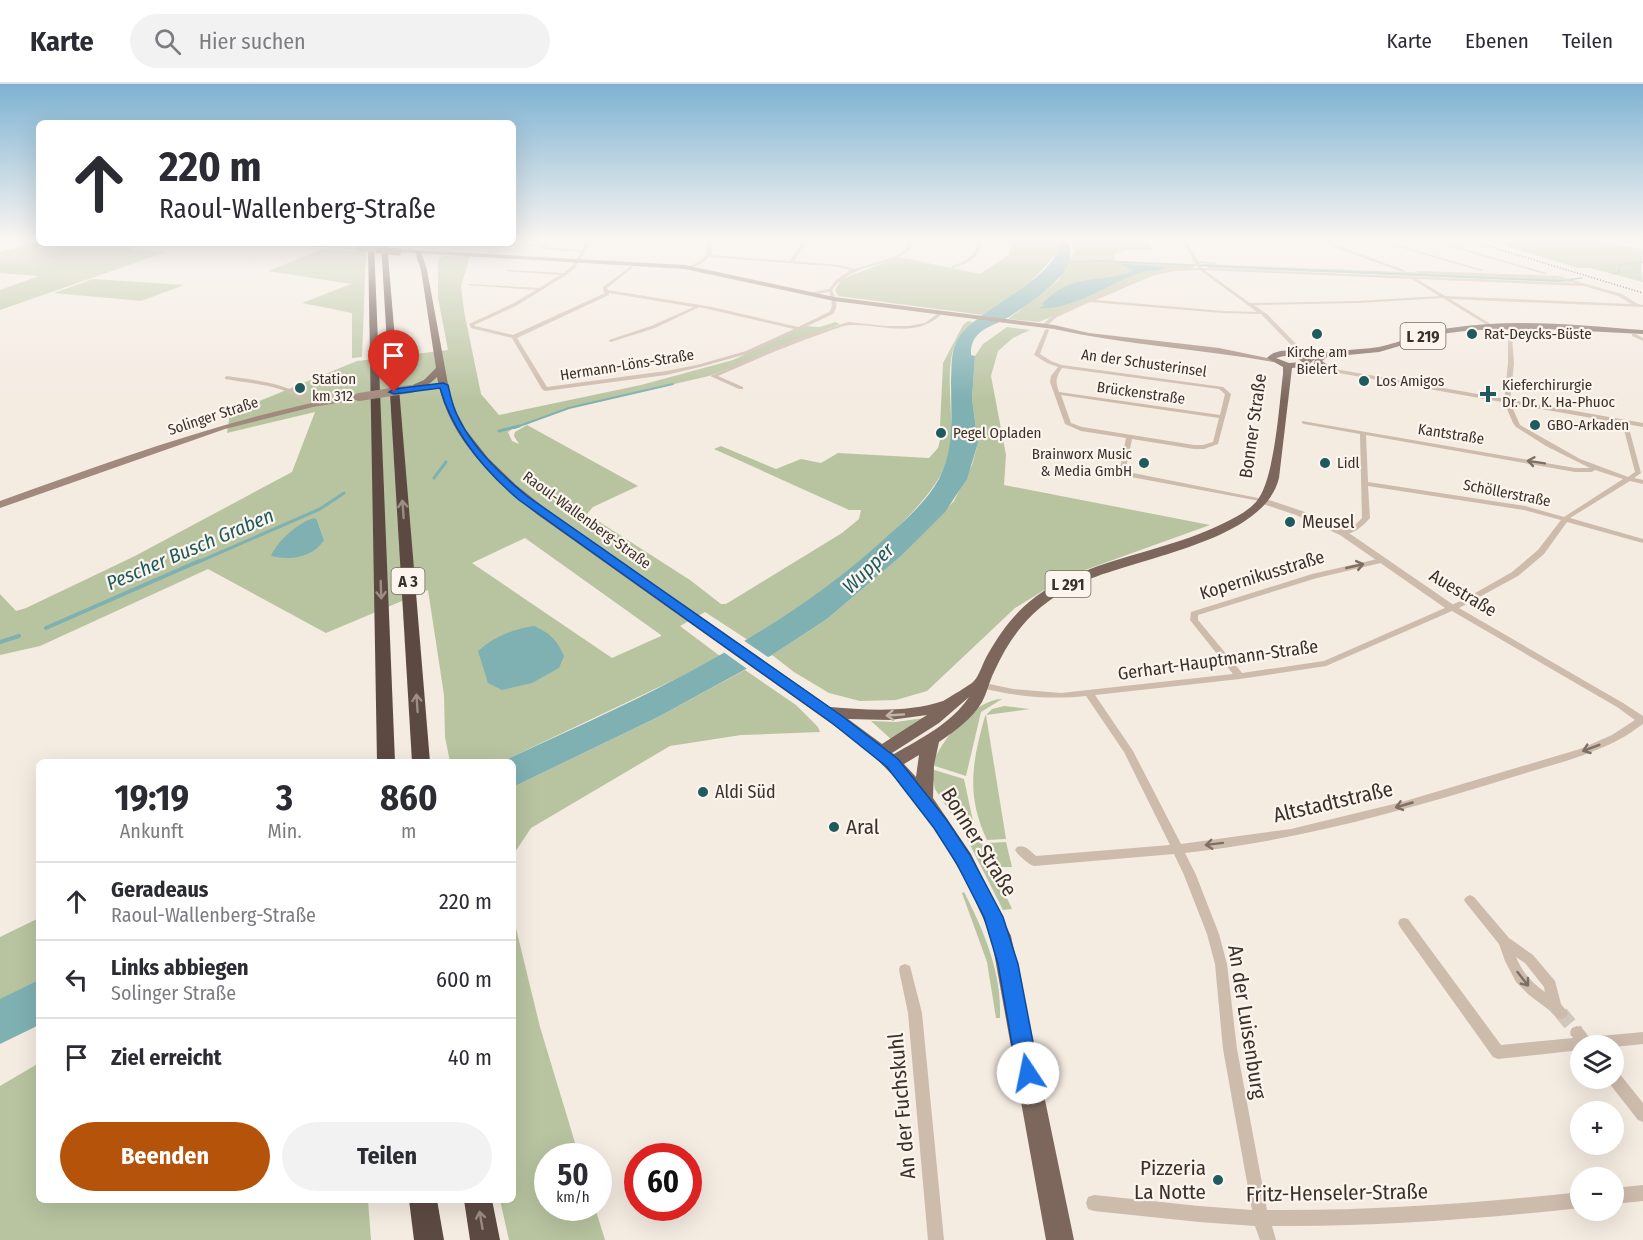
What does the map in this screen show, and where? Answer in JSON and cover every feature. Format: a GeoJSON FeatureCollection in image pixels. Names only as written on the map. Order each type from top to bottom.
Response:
{"type":"FeatureCollection","features":[{"type":"Feature","properties":{"kind":"highway","name":"A 3"},"geometry":{"type":"LineString","coordinates":[[381,293],[386,759]]}},
{"type":"Feature","properties":{"kind":"highway","name":"A 3"},"geometry":{"type":"LineString","coordinates":[[384,293],[421,759]]}},
{"type":"Feature","properties":{"kind":"highway"},"geometry":{"type":"LineString","coordinates":[[423,1203],[429,1240]]}},
{"type":"Feature","properties":{"kind":"highway"},"geometry":{"type":"LineString","coordinates":[[479,1203],[485,1240]]}},
{"type":"Feature","properties":{"kind":"main road","name":"Raoul-Wallenberg-Straße"},"geometry":{"type":"LineString","coordinates":[[428,293],[443,385],[451,413],[468,441],[505,483],[825,712]]}},
{"type":"Feature","properties":{"kind":"main road","name":"L 219"},"geometry":{"type":"LineString","coordinates":[[805,293],[849,303],[1090,335],[1300,359],[1388,347],[1449,330],[1495,327],[1639,332]]}},
{"type":"Feature","properties":{"kind":"main road","name":"L 219"},"geometry":{"type":"LineString","coordinates":[[1274,357],[1288,365],[1300,359],[1351,352]]}},
{"type":"Feature","properties":{"kind":"main road"},"geometry":{"type":"LineString","coordinates":[[1324,355],[1317,362],[1329,369]]}},
{"type":"Feature","properties":{"kind":"main road","name":"Bonner Straße"},"geometry":{"type":"LineString","coordinates":[[887,757],[931,739],[976,700],[980,685],[1009,631],[1027,610],[1088,574],[1198,539],[1235,523],[1263,501],[1269,492],[1276,463],[1288,387],[1288,365]]}},
{"type":"Feature","properties":{"kind":"main road"},"geometry":{"type":"LineString","coordinates":[[411,389],[427,382],[441,368]]}},
{"type":"Feature","properties":{"kind":"main road","name":"Solinger Straße"},"geometry":{"type":"LineString","coordinates":[[0,504],[228,425],[276,412],[443,385]]}},
{"type":"Feature","properties":{"kind":"main road","name":"Bonner Straße"},"geometry":{"type":"LineString","coordinates":[[887,757],[952,704],[980,685]]}},
{"type":"Feature","properties":{"kind":"main road"},"geometry":{"type":"LineString","coordinates":[[825,712],[889,716],[916,713],[952,704]]}},
{"type":"Feature","properties":{"kind":"main road","name":"Bonner Straße"},"geometry":{"type":"LineString","coordinates":[[825,712],[887,757],[924,802],[964,860],[1001,936],[1060,1240]]}},
{"type":"Feature","properties":{"kind":"main road"},"geometry":{"type":"LineString","coordinates":[[924,802],[925,765],[931,739]]}},
{"type":"Feature","properties":{"kind":"street"},"geometry":{"type":"LineString","coordinates":[[535,293],[471,324],[473,327],[514,337],[606,293]]}},
{"type":"Feature","properties":{"kind":"street"},"geometry":{"type":"LineString","coordinates":[[617,293],[699,306],[798,328]]}},
{"type":"Feature","properties":{"kind":"street"},"geometry":{"type":"LineString","coordinates":[[810,294],[815,293]]}},
{"type":"Feature","properties":{"kind":"street"},"geometry":{"type":"LineString","coordinates":[[831,293],[834,298]]}},
{"type":"Feature","properties":{"kind":"street"},"geometry":{"type":"LineString","coordinates":[[1110,293],[1050,318],[1045,328],[1037,355],[1061,366],[1053,382],[1068,424],[1081,429],[1129,437],[1123,469],[1131,476],[1263,501]]}},
{"type":"Feature","properties":{"kind":"street"},"geometry":{"type":"LineString","coordinates":[[1232,293],[1259,313]]}},
{"type":"Feature","properties":{"kind":"street"},"geometry":{"type":"LineString","coordinates":[[1436,293],[1510,337],[1507,402],[1518,426],[1594,469],[1643,482]]}},
{"type":"Feature","properties":{"kind":"street"},"geometry":{"type":"LineString","coordinates":[[1613,293],[1636,305]]}},
{"type":"Feature","properties":{"kind":"street"},"geometry":{"type":"LineString","coordinates":[[1249,304],[1365,302],[1443,297],[1643,306]]}},
{"type":"Feature","properties":{"kind":"street","name":"Hermann-Löns-Straße"},"geometry":{"type":"LineString","coordinates":[[514,337],[544,389],[666,373],[748,352],[831,313],[834,309],[834,298]]}},
{"type":"Feature","properties":{"kind":"street"},"geometry":{"type":"LineString","coordinates":[[1089,302],[1259,313],[1265,315],[1296,347],[1300,359]]}},
{"type":"Feature","properties":{"kind":"street"},"geometry":{"type":"LineString","coordinates":[[611,341],[653,327],[699,306]]}},
{"type":"Feature","properties":{"kind":"street"},"geometry":{"type":"LineString","coordinates":[[741,388],[713,376],[787,344],[850,323],[909,327],[926,324],[941,314]]}},
{"type":"Feature","properties":{"kind":"street"},"geometry":{"type":"LineString","coordinates":[[1639,332],[1643,340]]}},
{"type":"Feature","properties":{"kind":"street"},"geometry":{"type":"LineString","coordinates":[[1300,359],[1350,375],[1643,425]]}},
{"type":"Feature","properties":{"kind":"street"},"geometry":{"type":"LineString","coordinates":[[1300,359],[1350,375]]}},
{"type":"Feature","properties":{"kind":"street","name":"An der Schusterinsel"},"geometry":{"type":"LineString","coordinates":[[1061,366],[1215,386],[1228,394],[1216,442],[1211,446],[1194,447],[1129,437]]}},
{"type":"Feature","properties":{"kind":"street"},"geometry":{"type":"LineString","coordinates":[[227,378],[300,394],[307,402]]}},
{"type":"Feature","properties":{"kind":"street","name":"Brückenstraße"},"geometry":{"type":"LineString","coordinates":[[1057,393],[1222,417]]}},
{"type":"Feature","properties":{"kind":"street","name":"Kantstraße"},"geometry":{"type":"LineString","coordinates":[[1304,422],[1575,470],[1594,469]]}},
{"type":"Feature","properties":{"kind":"street"},"geometry":{"type":"LineString","coordinates":[[1625,423],[1638,473],[1629,480]]}},
{"type":"Feature","properties":{"kind":"street","name":"Kopernikusstraße"},"geometry":{"type":"LineString","coordinates":[[1343,533],[1358,527],[1366,518],[1363,434]]}},
{"type":"Feature","properties":{"kind":"street","name":"Gerhart-Hauptmann-Straße"},"geometry":{"type":"LineString","coordinates":[[980,685],[1048,696],[1089,694],[1326,663],[1452,608],[1515,574],[1534,560],[1566,518],[1629,480]]}},
{"type":"Feature","properties":{"kind":"street","name":"Schöllerstraße"},"geometry":{"type":"LineString","coordinates":[[1364,483],[1524,508],[1643,541]]}},
{"type":"Feature","properties":{"kind":"street","name":"Auestraße"},"geometry":{"type":"LineString","coordinates":[[1263,501],[1299,513],[1343,533],[1452,608],[1620,705],[1643,721]]}},
{"type":"Feature","properties":{"kind":"street","name":"Kopernikusstraße"},"geometry":{"type":"LineString","coordinates":[[1240,676],[1194,620],[1193,615],[1198,611],[1315,576],[1382,560]]}},
{"type":"Feature","properties":{"kind":"street","name":"An der Luisenburg"},"geometry":{"type":"LineString","coordinates":[[1089,694],[1128,751],[1178,849],[1213,934],[1221,964],[1230,1049],[1261,1218],[1268,1240]]}},
{"type":"Feature","properties":{"kind":"street","name":"Altstadtstraße"},"geometry":{"type":"LineString","coordinates":[[1021,850],[1034,861],[1178,849],[1282,835],[1379,813],[1584,751],[1616,737],[1643,721]]}},
{"type":"Feature","properties":{"kind":"street"},"geometry":{"type":"LineString","coordinates":[[1470,900],[1505,942],[1509,962],[1529,987],[1558,1009]]}},
{"type":"Feature","properties":{"kind":"street"},"geometry":{"type":"LineString","coordinates":[[1404,923],[1498,1052],[1570,1042]]}},
{"type":"Feature","properties":{"kind":"street","name":"An der Fuchskuhl"},"geometry":{"type":"LineString","coordinates":[[905,970],[915,1013],[936,1240]]}},
{"type":"Feature","properties":{"kind":"street"},"geometry":{"type":"LineString","coordinates":[[1624,1039],[1643,1038]]}},
{"type":"Feature","properties":{"kind":"street"},"geometry":{"type":"LineString","coordinates":[[1623,1089],[1643,1115]]}},
{"type":"Feature","properties":{"kind":"street"},"geometry":{"type":"LineString","coordinates":[[1624,1195],[1643,1193]]}},
{"type":"Feature","properties":{"kind":"street","name":"Fritz-Henseler-Straße"},"geometry":{"type":"LineString","coordinates":[[1094,1203],[1261,1218],[1489,1210],[1570,1201]]}},
{"type":"Feature","properties":{"kind":"green space"},"geometry":{"type":"Polygon","coordinates":[[[0,293],[49,293],[0,310],[0,293]]]}},
{"type":"Feature","properties":{"kind":"green space"},"geometry":{"type":"Polygon","coordinates":[[[54,293],[163,293],[141,301],[54,293]]]}},
{"type":"Feature","properties":{"kind":"green space"},"geometry":{"type":"Polygon","coordinates":[[[328,293],[364,293],[362,357],[352,358],[352,313],[302,303],[328,293]]]}},
{"type":"Feature","properties":{"kind":"green space"},"geometry":{"type":"Polygon","coordinates":[[[438,293],[462,293],[481,394],[499,415],[641,385],[733,360],[806,326],[820,327],[835,322],[840,324],[709,376],[566,409],[515,427],[508,432],[512,441],[519,444],[514,436],[515,432],[527,425],[638,486],[593,507],[587,514],[690,580],[721,604],[726,604],[842,533],[859,519],[861,510],[849,510],[714,449],[721,446],[776,469],[801,459],[821,463],[838,453],[929,458],[938,448],[941,436],[937,435],[937,427],[940,427],[943,363],[963,325],[968,321],[973,322],[961,334],[953,350],[950,379],[951,443],[949,456],[938,480],[918,506],[892,532],[831,585],[748,640],[705,612],[680,626],[720,656],[507,759],[449,759],[445,737],[444,695],[428,590],[326,633],[208,569],[40,646],[0,655],[0,594],[16,611],[26,608],[135,556],[292,472],[315,412],[227,433],[230,413],[357,361],[448,350],[438,293]],[[317,520],[274,549],[324,540],[317,520]],[[525,538],[472,563],[612,658],[661,635],[525,538]]]}},
{"type":"Feature","properties":{"kind":"green space"},"geometry":{"type":"Polygon","coordinates":[[[836,293],[1017,293],[983,315],[838,296],[836,293]]]}},
{"type":"Feature","properties":{"kind":"green space"},"geometry":{"type":"Polygon","coordinates":[[[1042,293],[1106,293],[1039,322],[1008,319],[1042,293]]]}},
{"type":"Feature","properties":{"kind":"green space"},"geometry":{"type":"Polygon","coordinates":[[[1007,327],[1030,330],[1013,338],[998,351],[991,376],[1006,455],[1004,485],[1210,525],[1085,570],[1054,584],[1015,608],[927,691],[896,700],[860,701],[829,693],[794,672],[772,655],[827,619],[900,557],[954,501],[972,465],[978,443],[972,399],[975,356],[983,344],[1007,327]]]}},
{"type":"Feature","properties":{"kind":"green space"},"geometry":{"type":"Polygon","coordinates":[[[745,670],[796,705],[818,727],[820,732],[741,735],[670,746],[531,828],[516,850],[516,786],[656,718],[745,670]]]}},
{"type":"Feature","properties":{"kind":"green space"},"geometry":{"type":"Polygon","coordinates":[[[1002,699],[981,712],[966,776],[932,765],[943,744],[960,723],[981,706],[1002,699]]]}},
{"type":"Feature","properties":{"kind":"green space"},"geometry":{"type":"Polygon","coordinates":[[[1004,706],[1030,709],[986,715],[992,709],[1004,706]]]}},
{"type":"Feature","properties":{"kind":"green space"},"geometry":{"type":"Polygon","coordinates":[[[986,715],[1006,839],[987,840],[980,824],[973,779],[977,749],[986,715]]]}},
{"type":"Feature","properties":{"kind":"green space"},"geometry":{"type":"Polygon","coordinates":[[[924,718],[892,740],[871,721],[896,722],[924,718]]]}},
{"type":"Feature","properties":{"kind":"green space"},"geometry":{"type":"Polygon","coordinates":[[[931,769],[964,779],[974,826],[1012,909],[1003,910],[963,831],[935,789],[931,769]]]}},
{"type":"Feature","properties":{"kind":"green space"},"geometry":{"type":"Polygon","coordinates":[[[1006,842],[1012,867],[1000,867],[988,843],[1006,842]]]}},
{"type":"Feature","properties":{"kind":"green space"},"geometry":{"type":"Polygon","coordinates":[[[964,892],[995,969],[1000,1018],[996,1018],[987,962],[962,893],[964,892]]]}},
{"type":"Feature","properties":{"kind":"green space"},"geometry":{"type":"Polygon","coordinates":[[[36,919],[36,984],[0,1002],[0,937],[36,919]]]}},
{"type":"Feature","properties":{"kind":"green space"},"geometry":{"type":"Polygon","coordinates":[[[516,928],[540,1027],[575,1143],[534,1143],[534,1221],[599,1221],[605,1240],[509,1240],[501,1203],[516,1203],[516,928]]]}},
{"type":"Feature","properties":{"kind":"green space"},"geometry":{"type":"Polygon","coordinates":[[[36,1065],[36,1203],[368,1203],[371,1240],[0,1240],[0,1086],[36,1065]]]}},
{"type":"Feature","properties":{"kind":"water","name":"Wupper"},"geometry":{"type":"Polygon","coordinates":[[[1015,293],[1042,293],[1007,318],[982,331],[974,340],[971,355],[975,356],[972,399],[978,443],[967,479],[945,512],[900,557],[827,619],[772,655],[658,717],[516,786],[516,759],[508,759],[651,692],[748,639],[794,610],[839,577],[913,513],[934,488],[948,456],[951,432],[952,359],[956,342],[969,326],[1015,293]]]}},
{"type":"Feature","properties":{"kind":"water"},"geometry":{"type":"Polygon","coordinates":[[[1055,293],[1095,293],[1063,305],[1038,308],[1044,306],[1043,303],[1055,293]]]}},
{"type":"Feature","properties":{"kind":"water"},"geometry":{"type":"Polygon","coordinates":[[[314,518],[317,520],[324,540],[320,546],[308,554],[293,558],[271,556],[289,533],[314,518]]]}},
{"type":"Feature","properties":{"kind":"water"},"geometry":{"type":"Polygon","coordinates":[[[534,626],[549,634],[559,646],[564,656],[559,668],[532,683],[502,690],[488,683],[478,651],[504,634],[534,626]]]}},
{"type":"Feature","properties":{"kind":"water"},"geometry":{"type":"Polygon","coordinates":[[[36,981],[36,1026],[0,1044],[0,999],[36,981]]]}},
{"type":"Feature","properties":{"kind":"pier"},"geometry":{"type":"Polygon","coordinates":[[[743,640],[771,659],[750,671],[722,651],[743,640]]]}},
{"type":"Feature","properties":{"kind":"waterway","name":"Pescher Busch Graben"},"geometry":{"type":"LineString","coordinates":[[514,428],[569,408],[673,384]]}},
{"type":"Feature","properties":{"kind":"waterway","name":"Pescher Busch Graben"},"geometry":{"type":"LineString","coordinates":[[499,431],[519,426]]}},
{"type":"Feature","properties":{"kind":"waterway","name":"Pescher Busch Graben"},"geometry":{"type":"LineString","coordinates":[[434,478],[446,462]]}},
{"type":"Feature","properties":{"kind":"waterway","name":"Pescher Busch Graben"},"geometry":{"type":"LineString","coordinates":[[196,563],[320,509],[344,493]]}},
{"type":"Feature","properties":{"kind":"waterway","name":"Pescher Busch Graben"},"geometry":{"type":"LineString","coordinates":[[46,628],[199,561]]}},
{"type":"Feature","properties":{"kind":"waterway","name":"Pescher Busch Graben"},"geometry":{"type":"LineString","coordinates":[[0,642],[19,636]]}},
{"type":"Feature","properties":{"kind":"tunnel"},"geometry":{"type":"LineString","coordinates":[[1561,1013],[1577,1032]]}},
{"type":"Feature","properties":{"kind":"place","name":"Kirche am Bielert"},"geometry":{"type":"Point","coordinates":[1317,334]}},
{"type":"Feature","properties":{"kind":"place","name":"Rat-Deycks-Büste"},"geometry":{"type":"Point","coordinates":[1472,334]}},
{"type":"Feature","properties":{"kind":"place","name":"Los Amigos"},"geometry":{"type":"Point","coordinates":[1364,381]}},
{"type":"Feature","properties":{"kind":"place","name":"Station km 312"},"geometry":{"type":"Point","coordinates":[300,388]}},
{"type":"Feature","properties":{"kind":"place","name":"Kieferchirurgie Dr. Dr. K. Ha-Phuoc"},"geometry":{"type":"Point","coordinates":[1488,394]}},
{"type":"Feature","properties":{"kind":"place","name":"GBO-Arkaden"},"geometry":{"type":"Point","coordinates":[1535,425]}},
{"type":"Feature","properties":{"kind":"place","name":"Pegel Opladen"},"geometry":{"type":"Point","coordinates":[941,433]}},
{"type":"Feature","properties":{"kind":"place","name":"Brainworx Music & Media GmbH"},"geometry":{"type":"Point","coordinates":[1144,463]}},
{"type":"Feature","properties":{"kind":"place","name":"Lidl"},"geometry":{"type":"Point","coordinates":[1325,463]}},
{"type":"Feature","properties":{"kind":"place","name":"Meusel"},"geometry":{"type":"Point","coordinates":[1290,522]}},
{"type":"Feature","properties":{"kind":"place","name":"Aldi Süd"},"geometry":{"type":"Point","coordinates":[703,792]}},
{"type":"Feature","properties":{"kind":"place","name":"Aral"},"geometry":{"type":"Point","coordinates":[834,827]}},
{"type":"Feature","properties":{"kind":"place","name":"Pizzeria La Notte"},"geometry":{"type":"Point","coordinates":[1218,1180]}},
{"type":"Feature","properties":{"kind":"route"},"geometry":{"type":"LineString","coordinates":[[394,392],[443,385],[457,425],[505,483],[873,745],[892,763],[940,824],[964,860],[993,917],[1001,936],[1008,964],[1028,1073]]}}]}
